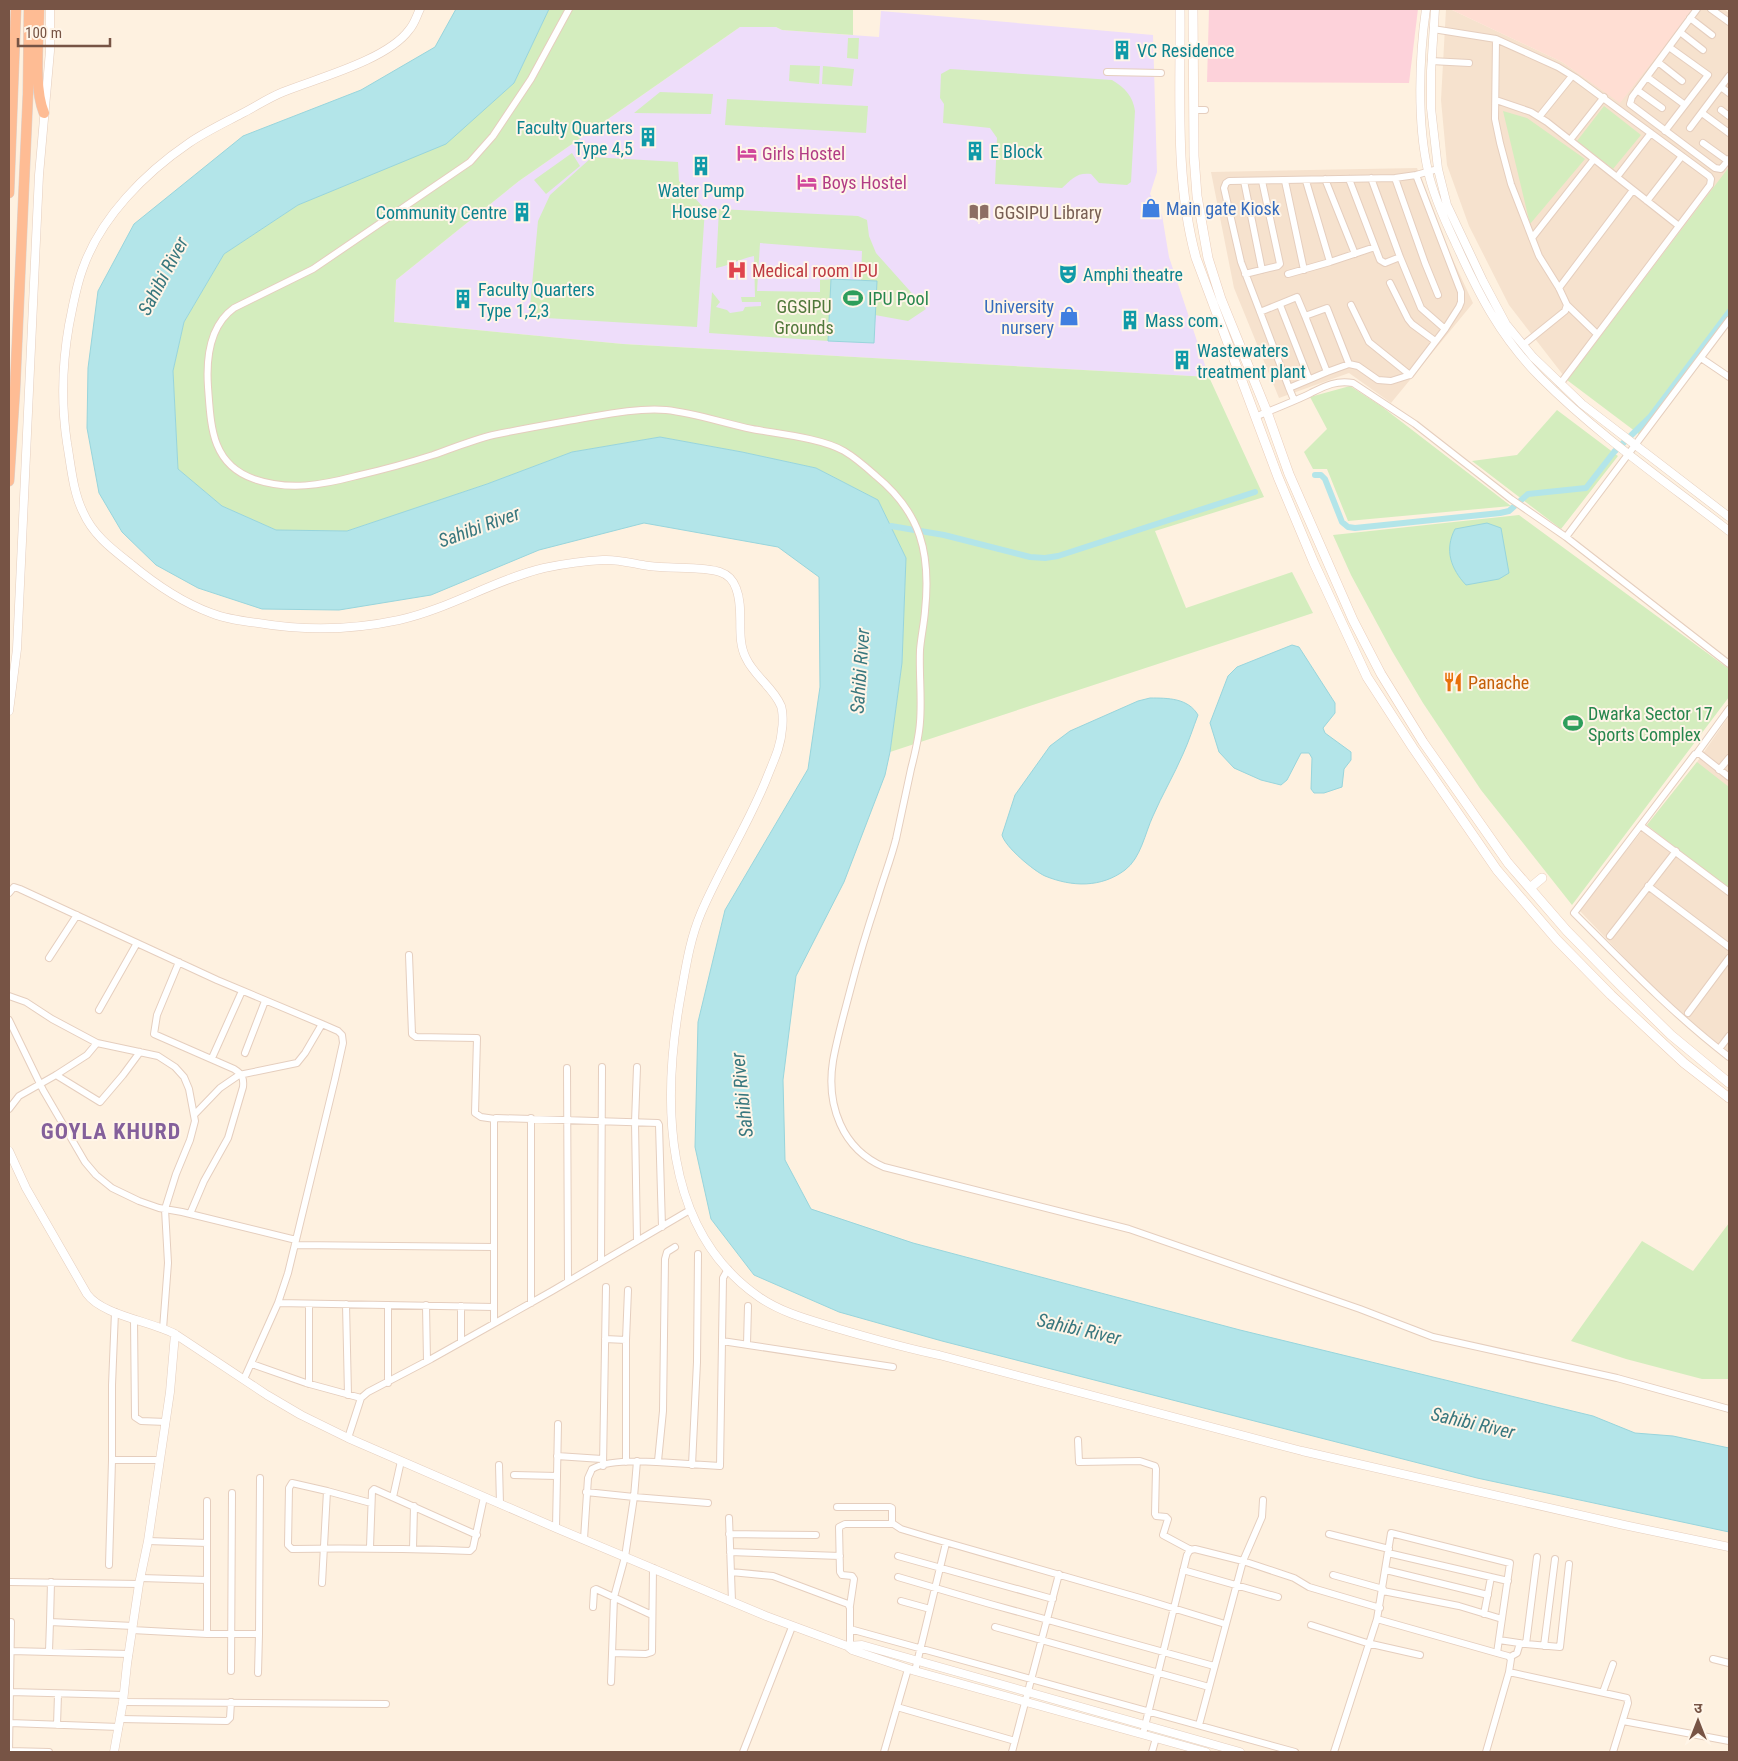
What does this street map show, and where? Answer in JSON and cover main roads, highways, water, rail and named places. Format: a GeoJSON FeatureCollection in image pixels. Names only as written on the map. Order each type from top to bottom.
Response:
{"type":"FeatureCollection","features":[{"type":"Feature","properties":{"kind":"highway"},"geometry":{"type":"LineString","coordinates":[[9,193],[16,9]]}},
{"type":"Feature","properties":{"kind":"highway"},"geometry":{"type":"LineString","coordinates":[[9,481],[15,389],[26,133],[29,9]]}},
{"type":"Feature","properties":{"kind":"highway"},"geometry":{"type":"LineString","coordinates":[[39,9],[38,89],[44,113]]}},
{"type":"Feature","properties":{"kind":"main road"},"geometry":{"type":"LineString","coordinates":[[1180,9],[1181,154],[1190,235],[1196,258],[1278,477],[1314,563],[1367,677],[1413,748],[1497,870],[1557,940],[1611,995],[1684,1063],[1729,1098]]}},
{"type":"Feature","properties":{"kind":"main road"},"geometry":{"type":"LineString","coordinates":[[1193,9],[1194,156],[1197,196],[1208,258],[1289,474],[1353,620],[1381,674],[1423,742],[1508,863],[1567,931],[1671,1035],[1729,1083]]}},
{"type":"Feature","properties":{"kind":"main road"},"geometry":{"type":"LineString","coordinates":[[1530,888],[1542,878]]}},
{"type":"Feature","properties":{"kind":"water","name":"Sahibi River"},"geometry":{"type":"Polygon","coordinates":[[[456,9],[549,9],[514,83],[446,144],[298,205],[224,254],[184,322],[173,371],[178,469],[222,506],[276,530],[347,531],[487,484],[572,452],[660,437],[816,468],[878,500],[906,558],[902,663],[890,752],[885,775],[844,882],[796,976],[783,1080],[785,1160],[811,1209],[913,1243],[1240,1330],[1593,1416],[1635,1433],[1673,1436],[1729,1448],[1729,1532],[1477,1478],[942,1341],[839,1312],[754,1275],[711,1219],[695,1147],[698,1022],[725,910],[808,769],[820,687],[819,577],[778,547],[644,523],[539,550],[431,595],[339,610],[262,609],[198,588],[156,565],[122,532],[99,493],[87,428],[88,368],[98,291],[134,224],[243,136],[361,90],[435,47],[456,9]]]}},
{"type":"Feature","properties":{"kind":"water","name":"IPU Pool"},"geometry":{"type":"Polygon","coordinates":[[[831,279],[877,281],[874,343],[828,341],[831,279]]]}},
{"type":"Feature","properties":{"kind":"water"},"geometry":{"type":"Polygon","coordinates":[[[1487,523],[1501,528],[1509,573],[1499,579],[1466,585],[1453,566],[1450,552],[1452,537],[1455,529],[1487,523]]]}},
{"type":"Feature","properties":{"kind":"water"},"geometry":{"type":"Polygon","coordinates":[[[1292,645],[1299,647],[1335,703],[1335,713],[1323,728],[1325,733],[1351,752],[1351,760],[1344,769],[1342,787],[1324,793],[1314,793],[1311,789],[1312,758],[1309,753],[1301,753],[1287,780],[1281,785],[1261,780],[1234,768],[1219,752],[1210,723],[1228,676],[1237,667],[1292,645]]]}},
{"type":"Feature","properties":{"kind":"water"},"geometry":{"type":"Polygon","coordinates":[[[1150,698],[1183,702],[1194,709],[1198,715],[1176,770],[1135,859],[1125,870],[1116,876],[1096,883],[1076,884],[1055,880],[1040,873],[1027,864],[1008,846],[1002,835],[1015,795],[1050,746],[1070,731],[1138,701],[1150,698]]]}},
{"type":"Feature","properties":{"kind":"waterway"},"geometry":{"type":"LineString","coordinates":[[1315,475],[1321,475],[1325,479],[1342,522],[1348,527],[1355,528],[1500,513],[1509,511],[1528,494],[1586,488],[1614,452],[1650,417],[1729,312]]}},
{"type":"Feature","properties":{"kind":"waterway"},"geometry":{"type":"LineString","coordinates":[[884,530],[891,526],[944,535],[1030,557],[1045,558],[1058,556],[1255,492]]}},
{"type":"Feature","properties":{"kind":"place","name":"VC Residence"},"geometry":{"type":"Point","coordinates":[1122,50]}},
{"type":"Feature","properties":{"kind":"place","name":"Faculty Quarters Type 4,5"},"geometry":{"type":"Point","coordinates":[648,137]}},
{"type":"Feature","properties":{"kind":"place","name":"E Block"},"geometry":{"type":"Point","coordinates":[975,151]}},
{"type":"Feature","properties":{"kind":"place","name":"Girls Hostel"},"geometry":{"type":"Point","coordinates":[747,153]}},
{"type":"Feature","properties":{"kind":"place","name":"Water Pump House 2"},"geometry":{"type":"Point","coordinates":[701,166]}},
{"type":"Feature","properties":{"kind":"place","name":"Boys Hostel"},"geometry":{"type":"Point","coordinates":[807,182]}},
{"type":"Feature","properties":{"kind":"place","name":"Main gate Kiosk"},"geometry":{"type":"Point","coordinates":[1151,208]}},
{"type":"Feature","properties":{"kind":"place","name":"Community Centre"},"geometry":{"type":"Point","coordinates":[522,212]}},
{"type":"Feature","properties":{"kind":"place","name":"GGSIPU Library"},"geometry":{"type":"Point","coordinates":[979,212]}},
{"type":"Feature","properties":{"kind":"place","name":"Medical room IPU"},"geometry":{"type":"Point","coordinates":[737,270]}},
{"type":"Feature","properties":{"kind":"place","name":"Amphi theatre"},"geometry":{"type":"Point","coordinates":[1068,274]}},
{"type":"Feature","properties":{"kind":"place","name":"IPU Pool"},"geometry":{"type":"Point","coordinates":[853,298]}},
{"type":"Feature","properties":{"kind":"place","name":"Faculty Quarters Type 1,2,3"},"geometry":{"type":"Point","coordinates":[463,299]}},
{"type":"Feature","properties":{"kind":"place","name":"University nursery"},"geometry":{"type":"Point","coordinates":[1069,316]}},
{"type":"Feature","properties":{"kind":"place","name":"Mass com."},"geometry":{"type":"Point","coordinates":[1130,320]}},
{"type":"Feature","properties":{"kind":"place","name":"Wastewaters treatment plant"},"geometry":{"type":"Point","coordinates":[1182,360]}},
{"type":"Feature","properties":{"kind":"place","name":"Panache"},"geometry":{"type":"Point","coordinates":[1453,682]}},
{"type":"Feature","properties":{"kind":"place","name":"Dwarka Sector 17 Sports Complex"},"geometry":{"type":"Point","coordinates":[1573,723]}},
{"type":"Feature","properties":{"kind":"district","name":"GOYLA KHURD"},"geometry":{"type":"Point","coordinates":[111,1131]}},
{"type":"Feature","properties":{"kind":"park label","name":"GGSIPU Grounds"},"geometry":{"type":"Point","coordinates":[804,316]}}]}
